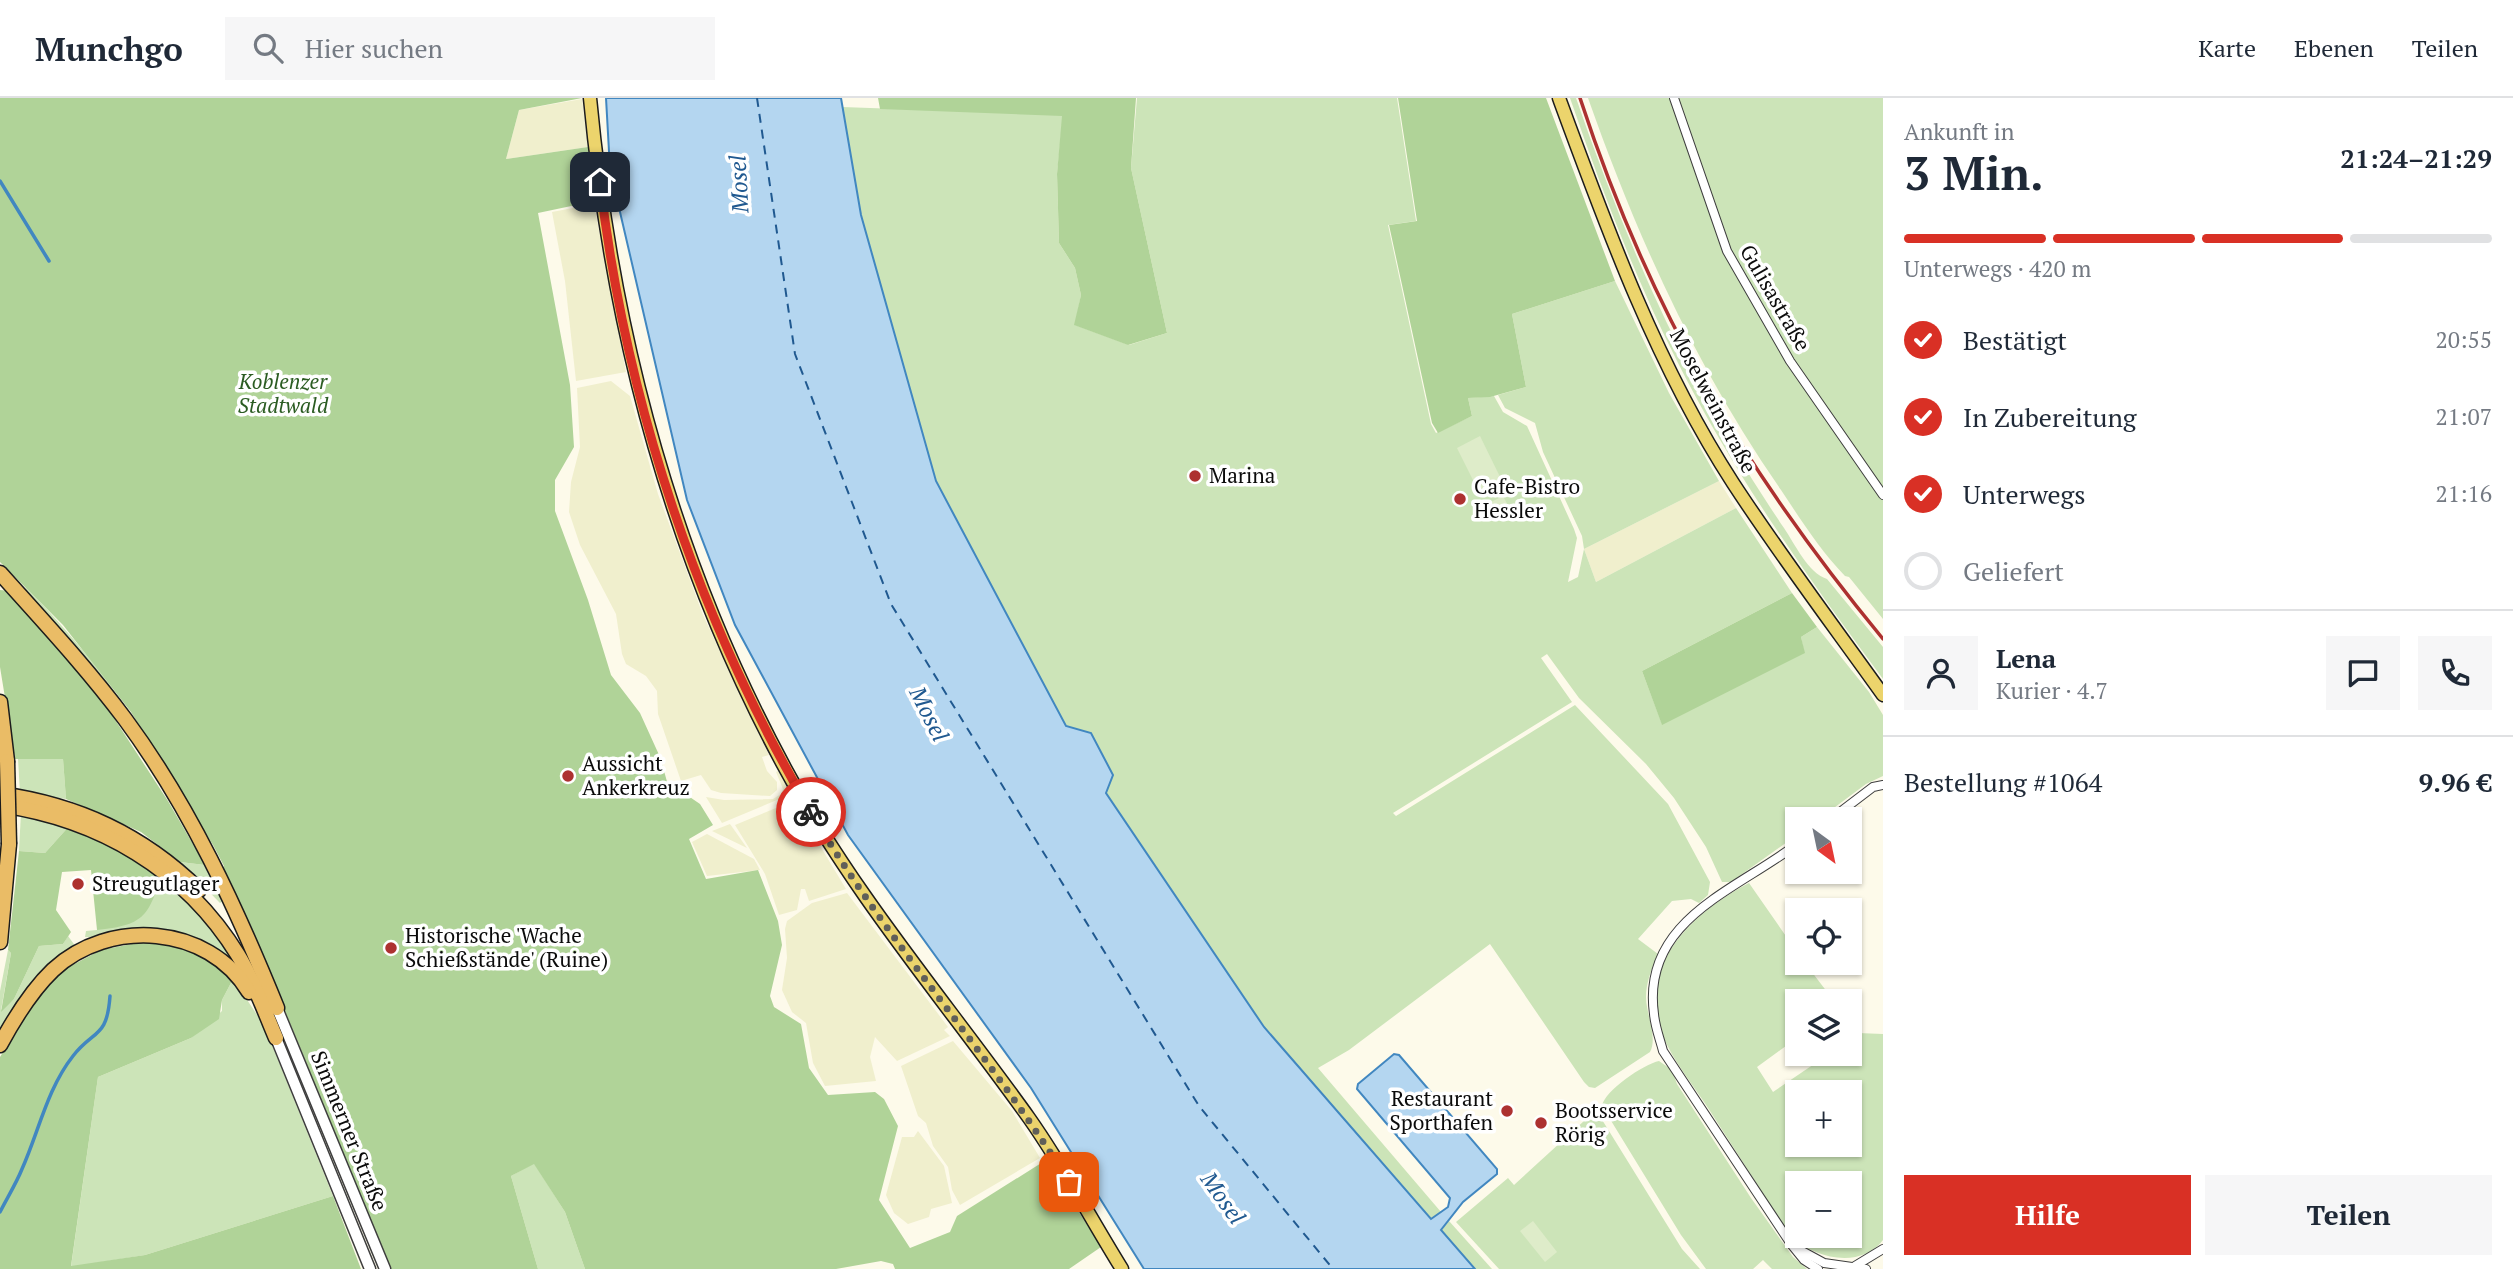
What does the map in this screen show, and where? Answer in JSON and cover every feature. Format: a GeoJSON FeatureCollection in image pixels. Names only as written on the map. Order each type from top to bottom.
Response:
{"type":"FeatureCollection","features":[{"type":"Feature","properties":{"kind":"highway"},"geometry":{"type":"LineString","coordinates":[[0,573],[87,670],[163,776],[216,870],[277,1008]]}},
{"type":"Feature","properties":{"kind":"highway"},"geometry":{"type":"LineString","coordinates":[[0,702],[7,761],[9,844],[0,942]]}},
{"type":"Feature","properties":{"kind":"highway"},"geometry":{"type":"LineString","coordinates":[[0,794],[56,804],[82,813],[117,828],[178,870],[229,925],[277,1008]]}},
{"type":"Feature","properties":{"kind":"highway"},"geometry":{"type":"LineString","coordinates":[[0,805],[78,824],[112,838],[172,877],[198,902],[239,957],[276,1038]]}},
{"type":"Feature","properties":{"kind":"highway"},"geometry":{"type":"LineString","coordinates":[[0,1045],[35,991],[63,962],[96,943],[146,935],[187,942],[210,953],[233,971],[276,1038]]}},
{"type":"Feature","properties":{"kind":"main road"},"geometry":{"type":"LineString","coordinates":[[590,98],[603,206],[629,351],[677,519],[724,642],[785,768],[836,853],[892,935],[1031,1121],[1122,1269]]}},
{"type":"Feature","properties":{"kind":"main road","name":"Moselweinstraße"},"geometry":{"type":"LineString","coordinates":[[1559,98],[1631,283],[1678,383],[1732,482],[1883,695]]}},
{"type":"Feature","properties":{"kind":"street","name":"Gulisastraße"},"geometry":{"type":"LineString","coordinates":[[1674,98],[1727,251],[1790,361],[1883,495]]}},
{"type":"Feature","properties":{"kind":"street"},"geometry":{"type":"LineString","coordinates":[[1847,807],[1873,787],[1883,785]]}},
{"type":"Feature","properties":{"kind":"street"},"geometry":{"type":"LineString","coordinates":[[1785,852],[1722,892],[1688,919],[1662,955],[1654,982],[1654,1014],[1663,1051],[1785,1235]]}},
{"type":"Feature","properties":{"kind":"street","name":"Simmerner Straße"},"geometry":{"type":"LineString","coordinates":[[277,1008],[385,1269]]}},
{"type":"Feature","properties":{"kind":"street","name":"Simmerner Straße"},"geometry":{"type":"LineString","coordinates":[[276,1038],[370,1269]]}},
{"type":"Feature","properties":{"kind":"street"},"geometry":{"type":"LineString","coordinates":[[1794,1248],[1804,1260],[1818,1269]]}},
{"type":"Feature","properties":{"kind":"street"},"geometry":{"type":"LineString","coordinates":[[1798,1248],[1824,1263],[1866,1269]]}},
{"type":"Feature","properties":{"kind":"street"},"geometry":{"type":"LineString","coordinates":[[1855,1266],[1883,1249]]}},
{"type":"Feature","properties":{"kind":"green space","name":"Koblenzer Stadtwald"},"geometry":{"type":"Polygon","coordinates":[[[0,98],[582,98],[519,110],[506,159],[588,147],[595,201],[538,213],[570,385],[574,447],[555,480],[555,511],[588,600],[611,675],[640,713],[660,757],[670,792],[678,789],[700,804],[713,825],[689,839],[706,879],[758,870],[778,921],[782,945],[770,996],[774,1007],[801,1024],[809,1068],[828,1095],[875,1092],[884,1099],[898,1126],[879,1200],[910,1248],[950,1232],[957,1216],[1046,1160],[1101,1247],[1069,1269],[895,1269],[893,1264],[881,1261],[836,1269],[585,1269],[565,1212],[534,1164],[511,1176],[538,1269],[391,1269],[264,960],[221,871],[224,866],[213,845],[131,712],[63,625],[0,562],[0,98]]]}},
{"type":"Feature","properties":{"kind":"green space"},"geometry":{"type":"Polygon","coordinates":[[[878,98],[1136,98],[1131,168],[1167,333],[1128,345],[1074,325],[1081,295],[1075,268],[1059,243],[1057,174],[1062,116],[880,109],[878,98]]]}},
{"type":"Feature","properties":{"kind":"green space"},"geometry":{"type":"Polygon","coordinates":[[[1137,98],[1397,98],[1416,221],[1388,225],[1431,424],[1436,433],[1472,416],[1468,398],[1494,396],[1503,412],[1527,426],[1577,538],[1568,582],[1578,577],[1584,549],[1596,582],[1736,508],[1792,593],[1642,671],[1662,724],[1804,652],[1801,637],[1817,627],[1869,692],[1883,715],[1883,776],[1866,784],[1835,807],[1785,807],[1785,844],[1731,882],[1722,882],[1706,847],[1674,798],[1646,764],[1579,698],[1547,654],[1541,658],[1572,702],[1393,813],[1396,816],[1575,705],[1668,804],[1710,882],[1708,895],[1699,903],[1691,899],[1672,901],[1638,939],[1658,954],[1646,991],[1652,1046],[1650,1052],[1595,1088],[1584,1082],[1490,944],[1349,1050],[1318,1068],[1441,1212],[1431,1220],[1264,1027],[1106,792],[1113,775],[1066,726],[936,481],[861,215],[842,107],[1063,115],[1057,174],[1059,243],[1075,268],[1081,295],[1075,325],[1129,345],[1167,333],[1131,168],[1137,98]]]}},
{"type":"Feature","properties":{"kind":"green space"},"geometry":{"type":"Polygon","coordinates":[[[1398,98],[1546,98],[1615,281],[1512,314],[1526,387],[1490,397],[1468,398],[1472,416],[1438,433],[1432,423],[1389,225],[1417,221],[1398,98]]]}},
{"type":"Feature","properties":{"kind":"green space"},"geometry":{"type":"Polygon","coordinates":[[[1570,98],[1576,98],[1618,210],[1665,320],[1720,426],[1802,557],[1814,571],[1827,579],[1883,647],[1883,679],[1774,526],[1700,405],[1633,266],[1570,98]]]}},
{"type":"Feature","properties":{"kind":"green space"},"geometry":{"type":"Polygon","coordinates":[[[1588,98],[1883,98],[1883,619],[1811,534],[1722,397],[1648,251],[1588,98]]]}},
{"type":"Feature","properties":{"kind":"green space"},"geometry":{"type":"Polygon","coordinates":[[[582,99],[588,147],[506,159],[519,110],[582,99]]]}},
{"type":"Feature","properties":{"kind":"green space"},"geometry":{"type":"Polygon","coordinates":[[[594,204],[626,372],[576,381],[565,281],[552,212],[594,204]]]}},
{"type":"Feature","properties":{"kind":"green space"},"geometry":{"type":"Polygon","coordinates":[[[1615,281],[1669,393],[1719,481],[1584,549],[1582,536],[1543,452],[1535,423],[1505,408],[1498,395],[1526,387],[1512,314],[1615,281]]]}},
{"type":"Feature","properties":{"kind":"green space"},"geometry":{"type":"Polygon","coordinates":[[[611,381],[630,396],[658,494],[703,615],[769,755],[762,757],[767,771],[777,782],[777,790],[770,796],[711,790],[701,775],[681,781],[658,714],[657,691],[646,676],[626,664],[616,614],[580,545],[569,512],[571,482],[580,447],[577,388],[611,381]]]}},
{"type":"Feature","properties":{"kind":"green space"},"geometry":{"type":"Polygon","coordinates":[[[1480,436],[1503,483],[1480,494],[1457,448],[1480,436]]]}},
{"type":"Feature","properties":{"kind":"green space"},"geometry":{"type":"Polygon","coordinates":[[[1719,481],[1736,508],[1596,582],[1584,549],[1719,481]]]}},
{"type":"Feature","properties":{"kind":"green space"},"geometry":{"type":"Polygon","coordinates":[[[1503,496],[1512,513],[1498,520],[1489,503],[1503,496]]]}},
{"type":"Feature","properties":{"kind":"green space"},"geometry":{"type":"Polygon","coordinates":[[[26,588],[80,646],[127,709],[191,808],[211,842],[208,846],[62,632],[24,590],[26,588]]]}},
{"type":"Feature","properties":{"kind":"green space"},"geometry":{"type":"Polygon","coordinates":[[[0,590],[10,591],[97,692],[168,801],[205,865],[180,862],[141,832],[66,799],[63,759],[15,759],[0,667],[0,590]]]}},
{"type":"Feature","properties":{"kind":"green space"},"geometry":{"type":"Polygon","coordinates":[[[1792,593],[1817,627],[1801,637],[1805,653],[1662,725],[1642,671],[1792,593]]]}},
{"type":"Feature","properties":{"kind":"green space"},"geometry":{"type":"Polygon","coordinates":[[[18,759],[63,759],[66,799],[20,792],[18,759]]]}},
{"type":"Feature","properties":{"kind":"green space"},"geometry":{"type":"Polygon","coordinates":[[[778,771],[787,786],[784,797],[722,823],[706,797],[724,800],[773,799],[781,794],[783,789],[776,772],[778,771]]]}},
{"type":"Feature","properties":{"kind":"green space"},"geometry":{"type":"Polygon","coordinates":[[[793,801],[846,889],[809,901],[805,889],[801,889],[797,910],[779,915],[765,874],[735,825],[793,801]]]}},
{"type":"Feature","properties":{"kind":"green space"},"geometry":{"type":"Polygon","coordinates":[[[21,812],[71,824],[45,853],[19,851],[21,812]]]}},
{"type":"Feature","properties":{"kind":"green space"},"geometry":{"type":"Polygon","coordinates":[[[71,824],[162,874],[157,889],[147,910],[134,922],[97,930],[91,870],[62,872],[56,910],[71,932],[63,944],[39,946],[14,999],[1,1012],[11,953],[8,950],[19,851],[45,853],[71,824]]]}},
{"type":"Feature","properties":{"kind":"green space"},"geometry":{"type":"Polygon","coordinates":[[[730,824],[747,848],[712,831],[730,824]]]}},
{"type":"Feature","properties":{"kind":"green space"},"geometry":{"type":"Polygon","coordinates":[[[707,834],[754,859],[760,870],[707,876],[692,842],[707,834]]]}},
{"type":"Feature","properties":{"kind":"green space"},"geometry":{"type":"Polygon","coordinates":[[[180,862],[205,865],[223,901],[220,903],[180,862]]]}},
{"type":"Feature","properties":{"kind":"green space"},"geometry":{"type":"Polygon","coordinates":[[[162,874],[190,899],[244,973],[198,942],[85,937],[86,931],[97,930],[162,874]]]}},
{"type":"Feature","properties":{"kind":"green space"},"geometry":{"type":"Polygon","coordinates":[[[1749,883],[1785,935],[1785,975],[1814,975],[1825,989],[1785,989],[1785,1047],[1757,1067],[1773,1092],[1785,1084],[1785,1157],[1862,1157],[1862,1080],[1791,1080],[1811,1066],[1862,1066],[1862,1033],[1883,1034],[1883,1240],[1863,1255],[1838,1258],[1807,1248],[1862,1248],[1862,1171],[1785,1171],[1785,1228],[1678,1064],[1662,1034],[1656,1009],[1657,985],[1663,963],[1675,943],[1709,909],[1749,883]]]}},
{"type":"Feature","properties":{"kind":"green space"},"geometry":{"type":"Polygon","coordinates":[[[847,893],[948,1027],[944,1030],[950,1036],[897,1061],[875,1037],[870,1057],[876,1081],[825,1086],[813,1063],[806,1023],[792,1012],[782,990],[787,958],[785,929],[787,921],[812,903],[847,893]]]}},
{"type":"Feature","properties":{"kind":"green space"},"geometry":{"type":"Polygon","coordinates":[[[68,936],[76,947],[0,1033],[0,991],[8,950],[11,953],[1,1010],[14,999],[39,946],[63,944],[68,936]]]}},
{"type":"Feature","properties":{"kind":"green space"},"geometry":{"type":"Polygon","coordinates":[[[142,942],[169,945],[191,952],[233,979],[222,1000],[219,1019],[191,1038],[98,1077],[71,1266],[145,1255],[333,1196],[361,1269],[0,1269],[0,1057],[42,991],[63,970],[101,950],[142,942]]]}},
{"type":"Feature","properties":{"kind":"green space"},"geometry":{"type":"Polygon","coordinates":[[[233,979],[264,1025],[333,1196],[145,1255],[71,1267],[98,1077],[191,1038],[222,1011],[222,1000],[233,979]]]}},
{"type":"Feature","properties":{"kind":"green space"},"geometry":{"type":"Polygon","coordinates":[[[953,1041],[1012,1111],[1040,1158],[960,1205],[952,1190],[948,1167],[933,1146],[926,1123],[918,1116],[901,1066],[953,1041]]]}},
{"type":"Feature","properties":{"kind":"green space"},"geometry":{"type":"Polygon","coordinates":[[[1659,1061],[1672,1070],[1677,1084],[1751,1198],[1785,1248],[1807,1269],[1772,1269],[1763,1260],[1753,1269],[1706,1269],[1681,1235],[1602,1106],[1610,1093],[1626,1079],[1659,1061]]]}},
{"type":"Feature","properties":{"kind":"green space"},"geometry":{"type":"Polygon","coordinates":[[[1596,1110],[1682,1249],[1700,1269],[1499,1269],[1456,1222],[1508,1178],[1514,1185],[1596,1110]]]}},
{"type":"Feature","properties":{"kind":"green space"},"geometry":{"type":"Polygon","coordinates":[[[918,1131],[944,1166],[952,1203],[931,1209],[929,1217],[908,1224],[894,1213],[886,1195],[902,1137],[914,1137],[918,1131]]]}},
{"type":"Feature","properties":{"kind":"green space"},"geometry":{"type":"Polygon","coordinates":[[[534,1163],[565,1212],[585,1269],[538,1269],[511,1176],[534,1163]]]}},
{"type":"Feature","properties":{"kind":"green space"},"geometry":{"type":"Polygon","coordinates":[[[1449,1221],[1492,1269],[1475,1269],[1441,1231],[1449,1221]]]}},
{"type":"Feature","properties":{"kind":"green space"},"geometry":{"type":"Polygon","coordinates":[[[1533,1221],[1557,1252],[1545,1262],[1520,1231],[1533,1221]]]}},
{"type":"Feature","properties":{"kind":"water","name":"Mosel"},"geometry":{"type":"Polygon","coordinates":[[[606,98],[841,98],[861,215],[936,481],[1066,726],[1091,733],[1113,775],[1106,793],[1264,1027],[1431,1219],[1448,1207],[1450,1198],[1357,1089],[1358,1084],[1394,1054],[1399,1055],[1497,1169],[1497,1174],[1463,1202],[1441,1230],[1475,1269],[1144,1269],[1031,1088],[848,835],[735,625],[687,500],[610,169],[606,98]]]}},
{"type":"Feature","properties":{"kind":"waterway"},"geometry":{"type":"LineString","coordinates":[[0,181],[49,261]]}},
{"type":"Feature","properties":{"kind":"waterway"},"geometry":{"type":"LineString","coordinates":[[0,1212],[20,1175],[56,1082],[80,1047],[103,1027],[110,996]]}},
{"type":"Feature","properties":{"kind":"ferry route"},"geometry":{"type":"LineString","coordinates":[[757,98],[795,354],[891,604],[1199,1106],[1333,1269]]}},
{"type":"Feature","properties":{"kind":"railway"},"geometry":{"type":"LineString","coordinates":[[1580,98],[1607,175],[1637,248],[1669,317],[1705,384],[1786,512],[1883,639]]}},
{"type":"Feature","properties":{"kind":"way so far"},"geometry":{"type":"LineString","coordinates":[[811,812],[849,874],[1031,1121],[1069,1182]]}},
{"type":"Feature","properties":{"kind":"place","name":"Marina"},"geometry":{"type":"Point","coordinates":[1195,476]}},
{"type":"Feature","properties":{"kind":"place","name":"Cafe-Bistro Hessler"},"geometry":{"type":"Point","coordinates":[1460,499]}},
{"type":"Feature","properties":{"kind":"place","name":"Aussicht Ankerkreuz"},"geometry":{"type":"Point","coordinates":[568,776]}},
{"type":"Feature","properties":{"kind":"place","name":"Streugutlager"},"geometry":{"type":"Point","coordinates":[78,884]}},
{"type":"Feature","properties":{"kind":"place","name":"Historische 'Wache Schießstände' (Ruine)"},"geometry":{"type":"Point","coordinates":[391,948]}},
{"type":"Feature","properties":{"kind":"place","name":"Restaurant Sporthafen"},"geometry":{"type":"Point","coordinates":[1507,1111]}},
{"type":"Feature","properties":{"kind":"place","name":"Bootsservice Rörig"},"geometry":{"type":"Point","coordinates":[1541,1123]}},
{"type":"Feature","properties":{"kind":"route"},"geometry":{"type":"LineString","coordinates":[[600,182],[614,277],[629,351],[648,426],[677,519],[724,642],[785,768],[811,812]]}}]}
